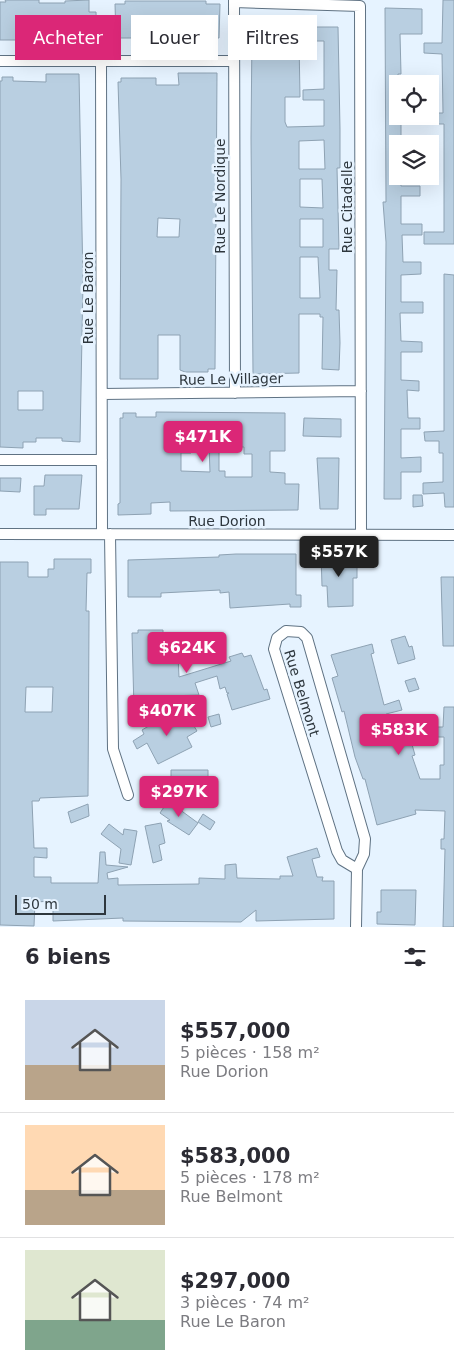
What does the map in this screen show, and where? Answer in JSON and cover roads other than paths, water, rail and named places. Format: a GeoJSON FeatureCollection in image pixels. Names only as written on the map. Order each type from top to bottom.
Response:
{"type":"FeatureCollection","features":[{"type":"Feature","properties":{"kind":"street","name":"Rue Le Nordique"},"geometry":{"type":"LineString","coordinates":[[234,1],[235,393]]}},
{"type":"Feature","properties":{"kind":"street","name":"Rue Citadelle"},"geometry":{"type":"LineString","coordinates":[[234,1],[360,6],[361,535]]}},
{"type":"Feature","properties":{"kind":"street"},"geometry":{"type":"LineString","coordinates":[[0,61],[234,61]]}},
{"type":"Feature","properties":{"kind":"street","name":"Rue Le Baron"},"geometry":{"type":"LineString","coordinates":[[101,61],[102,460],[113,749],[128,795]]}},
{"type":"Feature","properties":{"kind":"street","name":"Rue Le Villager"},"geometry":{"type":"LineString","coordinates":[[102,394],[361,391]]}},
{"type":"Feature","properties":{"kind":"street"},"geometry":{"type":"LineString","coordinates":[[0,460],[102,460]]}},
{"type":"Feature","properties":{"kind":"street","name":"Rue Dorion"},"geometry":{"type":"LineString","coordinates":[[0,534],[454,535]]}},
{"type":"Feature","properties":{"kind":"street","name":"Rue Belmont"},"geometry":{"type":"LineString","coordinates":[[356,927],[357,870],[364,854],[365,839],[310,645],[301,632],[286,631],[276,638],[274,649],[337,852],[342,860],[357,870]]}}]}
